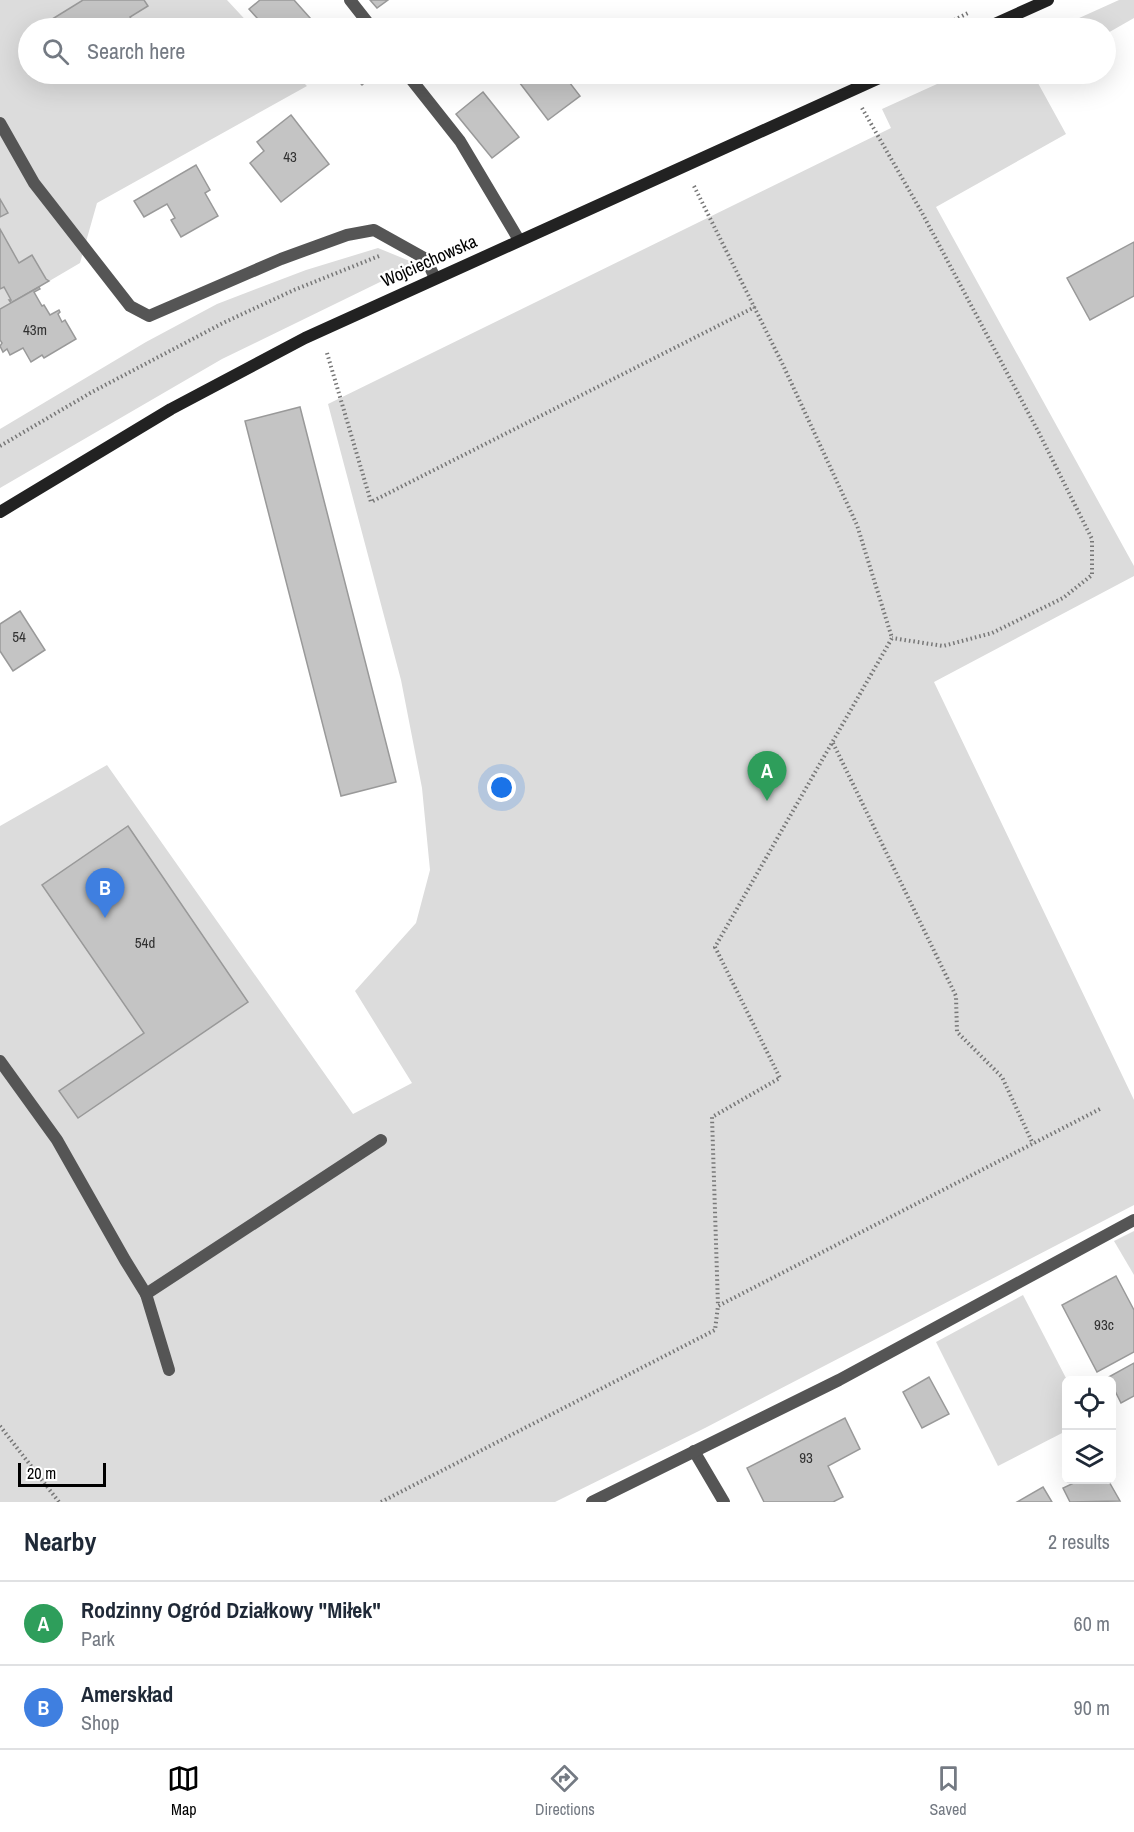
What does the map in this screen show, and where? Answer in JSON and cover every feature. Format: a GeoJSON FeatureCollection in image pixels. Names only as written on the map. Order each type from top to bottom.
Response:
{"type":"FeatureCollection","features":[{"type":"Feature","properties":{"kind":"street"},"geometry":{"type":"LineString","coordinates":[[1008,18],[1048,0]]}},
{"type":"Feature","properties":{"kind":"street","name":"Wojciechowska"},"geometry":{"type":"LineString","coordinates":[[0,512],[120,438],[214,385],[305,338],[866,84]]}},
{"type":"Feature","properties":{"kind":"lane"},"geometry":{"type":"LineString","coordinates":[[350,0],[364,18]]}},
{"type":"Feature","properties":{"kind":"lane"},"geometry":{"type":"LineString","coordinates":[[415,84],[460,141],[519,240]]}},
{"type":"Feature","properties":{"kind":"lane"},"geometry":{"type":"LineString","coordinates":[[0,123],[34,183],[47,201],[130,306],[149,316],[281,259],[347,235],[374,230],[426,258],[435,278]]}},
{"type":"Feature","properties":{"kind":"lane"},"geometry":{"type":"LineString","coordinates":[[0,1061],[57,1140],[146,1294],[169,1370]]}},
{"type":"Feature","properties":{"kind":"lane"},"geometry":{"type":"LineString","coordinates":[[146,1294],[381,1140]]}},
{"type":"Feature","properties":{"kind":"lane"},"geometry":{"type":"LineString","coordinates":[[592,1502],[838,1380],[1134,1220]]}},
{"type":"Feature","properties":{"kind":"lane"},"geometry":{"type":"LineString","coordinates":[[694,1450],[724,1502]]}},
{"type":"Feature","properties":{"kind":"path"},"geometry":{"type":"LineString","coordinates":[[958,18],[976,9]]}},
{"type":"Feature","properties":{"kind":"path"},"geometry":{"type":"LineString","coordinates":[[861,107],[949,264],[1039,433],[1092,539],[1092,575],[1063,598],[992,633],[943,646],[892,638]]}},
{"type":"Feature","properties":{"kind":"path"},"geometry":{"type":"LineString","coordinates":[[381,1502],[715,1330],[718,1306],[712,1117],[780,1078],[716,947],[892,638],[857,525],[755,308],[694,186]]}},
{"type":"Feature","properties":{"kind":"path"},"geometry":{"type":"LineString","coordinates":[[327,352],[370,502],[755,308]]}},
{"type":"Feature","properties":{"kind":"path"},"geometry":{"type":"LineString","coordinates":[[832,743],[956,996],[957,1032],[1002,1077],[1033,1144]]}},
{"type":"Feature","properties":{"kind":"path"},"geometry":{"type":"LineString","coordinates":[[718,1306],[1100,1109]]}},
{"type":"Feature","properties":{"kind":"path"},"geometry":{"type":"LineString","coordinates":[[0,1426],[59,1502]]}},
{"type":"Feature","properties":{"kind":"shaded area"},"geometry":{"type":"Polygon","coordinates":[[[0,0],[227,0],[244,18],[18,18],[18,84],[305,84],[307,86],[97,203],[80,263],[0,310],[0,0]]]}},
{"type":"Feature","properties":{"kind":"shaded area"},"geometry":{"type":"Polygon","coordinates":[[[1119,0],[1134,0],[1134,18],[1116,28],[1116,18],[1079,18],[1119,0]]]}},
{"type":"Feature","properties":{"kind":"shaded area"},"geometry":{"type":"Polygon","coordinates":[[[937,84],[1038,84],[1066,134],[936,207],[1134,566],[1134,576],[934,682],[1134,1100],[1134,1205],[705,1428],[555,1502],[0,1502],[0,826],[107,765],[353,1114],[412,1083],[355,991],[416,923],[430,870],[422,788],[401,680],[328,404],[891,128],[882,109],[937,84]]]}},
{"type":"Feature","properties":{"kind":"shaded area"},"geometry":{"type":"Polygon","coordinates":[[[378,248],[417,264],[222,359],[0,488],[0,429],[146,342],[217,304],[306,270],[378,248]]]}},
{"type":"Feature","properties":{"kind":"shaded area"},"geometry":{"type":"Polygon","coordinates":[[[1134,1231],[1134,1275],[1114,1241],[1134,1231]]]}},
{"type":"Feature","properties":{"kind":"shaded area"},"geometry":{"type":"Polygon","coordinates":[[[1023,1295],[1065,1376],[1062,1376],[1062,1433],[998,1466],[936,1342],[1023,1295]]]}},
{"type":"Feature","properties":{"kind":"building"},"geometry":{"type":"Polygon","coordinates":[[[83,0],[144,0],[148,6],[131,18],[54,18],[83,0]]]}},
{"type":"Feature","properties":{"kind":"building"},"geometry":{"type":"Polygon","coordinates":[[[260,0],[294,0],[310,18],[257,18],[249,9],[260,0]]]}},
{"type":"Feature","properties":{"kind":"building"},"geometry":{"type":"Polygon","coordinates":[[[370,0],[388,0],[377,8],[370,0]]]}},
{"type":"Feature","properties":{"kind":"building"},"geometry":{"type":"Polygon","coordinates":[[[521,84],[571,84],[580,96],[548,120],[521,84]]]}},
{"type":"Feature","properties":{"kind":"building"},"geometry":{"type":"Polygon","coordinates":[[[483,92],[519,137],[492,158],[456,114],[483,92]]]}},
{"type":"Feature","properties":{"kind":"building"},"geometry":{"type":"Polygon","coordinates":[[[291,115],[329,164],[281,202],[250,163],[264,151],[257,142],[291,115]]]}},
{"type":"Feature","properties":{"kind":"building"},"geometry":{"type":"Polygon","coordinates":[[[196,165],[210,190],[205,193],[218,216],[181,237],[171,220],[175,218],[167,204],[144,217],[134,201],[196,165]]]}},
{"type":"Feature","properties":{"kind":"building"},"geometry":{"type":"Polygon","coordinates":[[[0,199],[8,213],[0,217],[0,199]]]}},
{"type":"Feature","properties":{"kind":"building"},"geometry":{"type":"Polygon","coordinates":[[[0,229],[19,263],[32,255],[49,281],[11,303],[4,287],[0,289],[0,229]]]}},
{"type":"Feature","properties":{"kind":"building"},"geometry":{"type":"Polygon","coordinates":[[[1134,242],[1134,296],[1090,320],[1067,278],[1134,242]]]}},
{"type":"Feature","properties":{"kind":"building"},"geometry":{"type":"Polygon","coordinates":[[[39,287],[40,289],[34,292],[42,306],[44,305],[50,315],[59,310],[58,314],[62,322],[65,320],[76,339],[44,358],[42,355],[31,362],[23,348],[10,355],[7,349],[3,352],[0,346],[2,343],[0,340],[0,309],[39,287]]]}},
{"type":"Feature","properties":{"kind":"building"},"geometry":{"type":"Polygon","coordinates":[[[300,407],[396,782],[341,796],[245,421],[300,407]]]}},
{"type":"Feature","properties":{"kind":"building"},"geometry":{"type":"Polygon","coordinates":[[[20,611],[45,650],[13,671],[0,651],[0,624],[20,611]]]}},
{"type":"Feature","properties":{"kind":"building"},"geometry":{"type":"Polygon","coordinates":[[[128,826],[248,1002],[78,1118],[59,1091],[144,1033],[42,885],[128,826]]]}},
{"type":"Feature","properties":{"kind":"building"},"geometry":{"type":"Polygon","coordinates":[[[1116,1276],[1134,1310],[1134,1352],[1097,1372],[1062,1305],[1116,1276]]]}},
{"type":"Feature","properties":{"kind":"building"},"geometry":{"type":"Polygon","coordinates":[[[1134,1363],[1134,1396],[1121,1403],[1116,1393],[1116,1376],[1111,1376],[1134,1363]]]}},
{"type":"Feature","properties":{"kind":"building"},"geometry":{"type":"Polygon","coordinates":[[[929,1377],[949,1414],[922,1428],[903,1392],[929,1377]]]}},
{"type":"Feature","properties":{"kind":"building"},"geometry":{"type":"Polygon","coordinates":[[[845,1418],[860,1449],[828,1466],[843,1497],[833,1502],[764,1502],[747,1468],[845,1418]]]}},
{"type":"Feature","properties":{"kind":"building"},"geometry":{"type":"Polygon","coordinates":[[[1072,1484],[1110,1484],[1120,1501],[1070,1502],[1063,1488],[1072,1484]]]}},
{"type":"Feature","properties":{"kind":"building"},"geometry":{"type":"Polygon","coordinates":[[[1043,1487],[1052,1502],[1017,1502],[1043,1487]]]}},
{"type":"Feature","properties":{"kind":"place","name":"Rodzinny Ogród Działkowy \"Miłek\""},"geometry":{"type":"Point","coordinates":[767,801]}},
{"type":"Feature","properties":{"kind":"place","name":"Amerskład"},"geometry":{"type":"Point","coordinates":[105,918]}}]}
